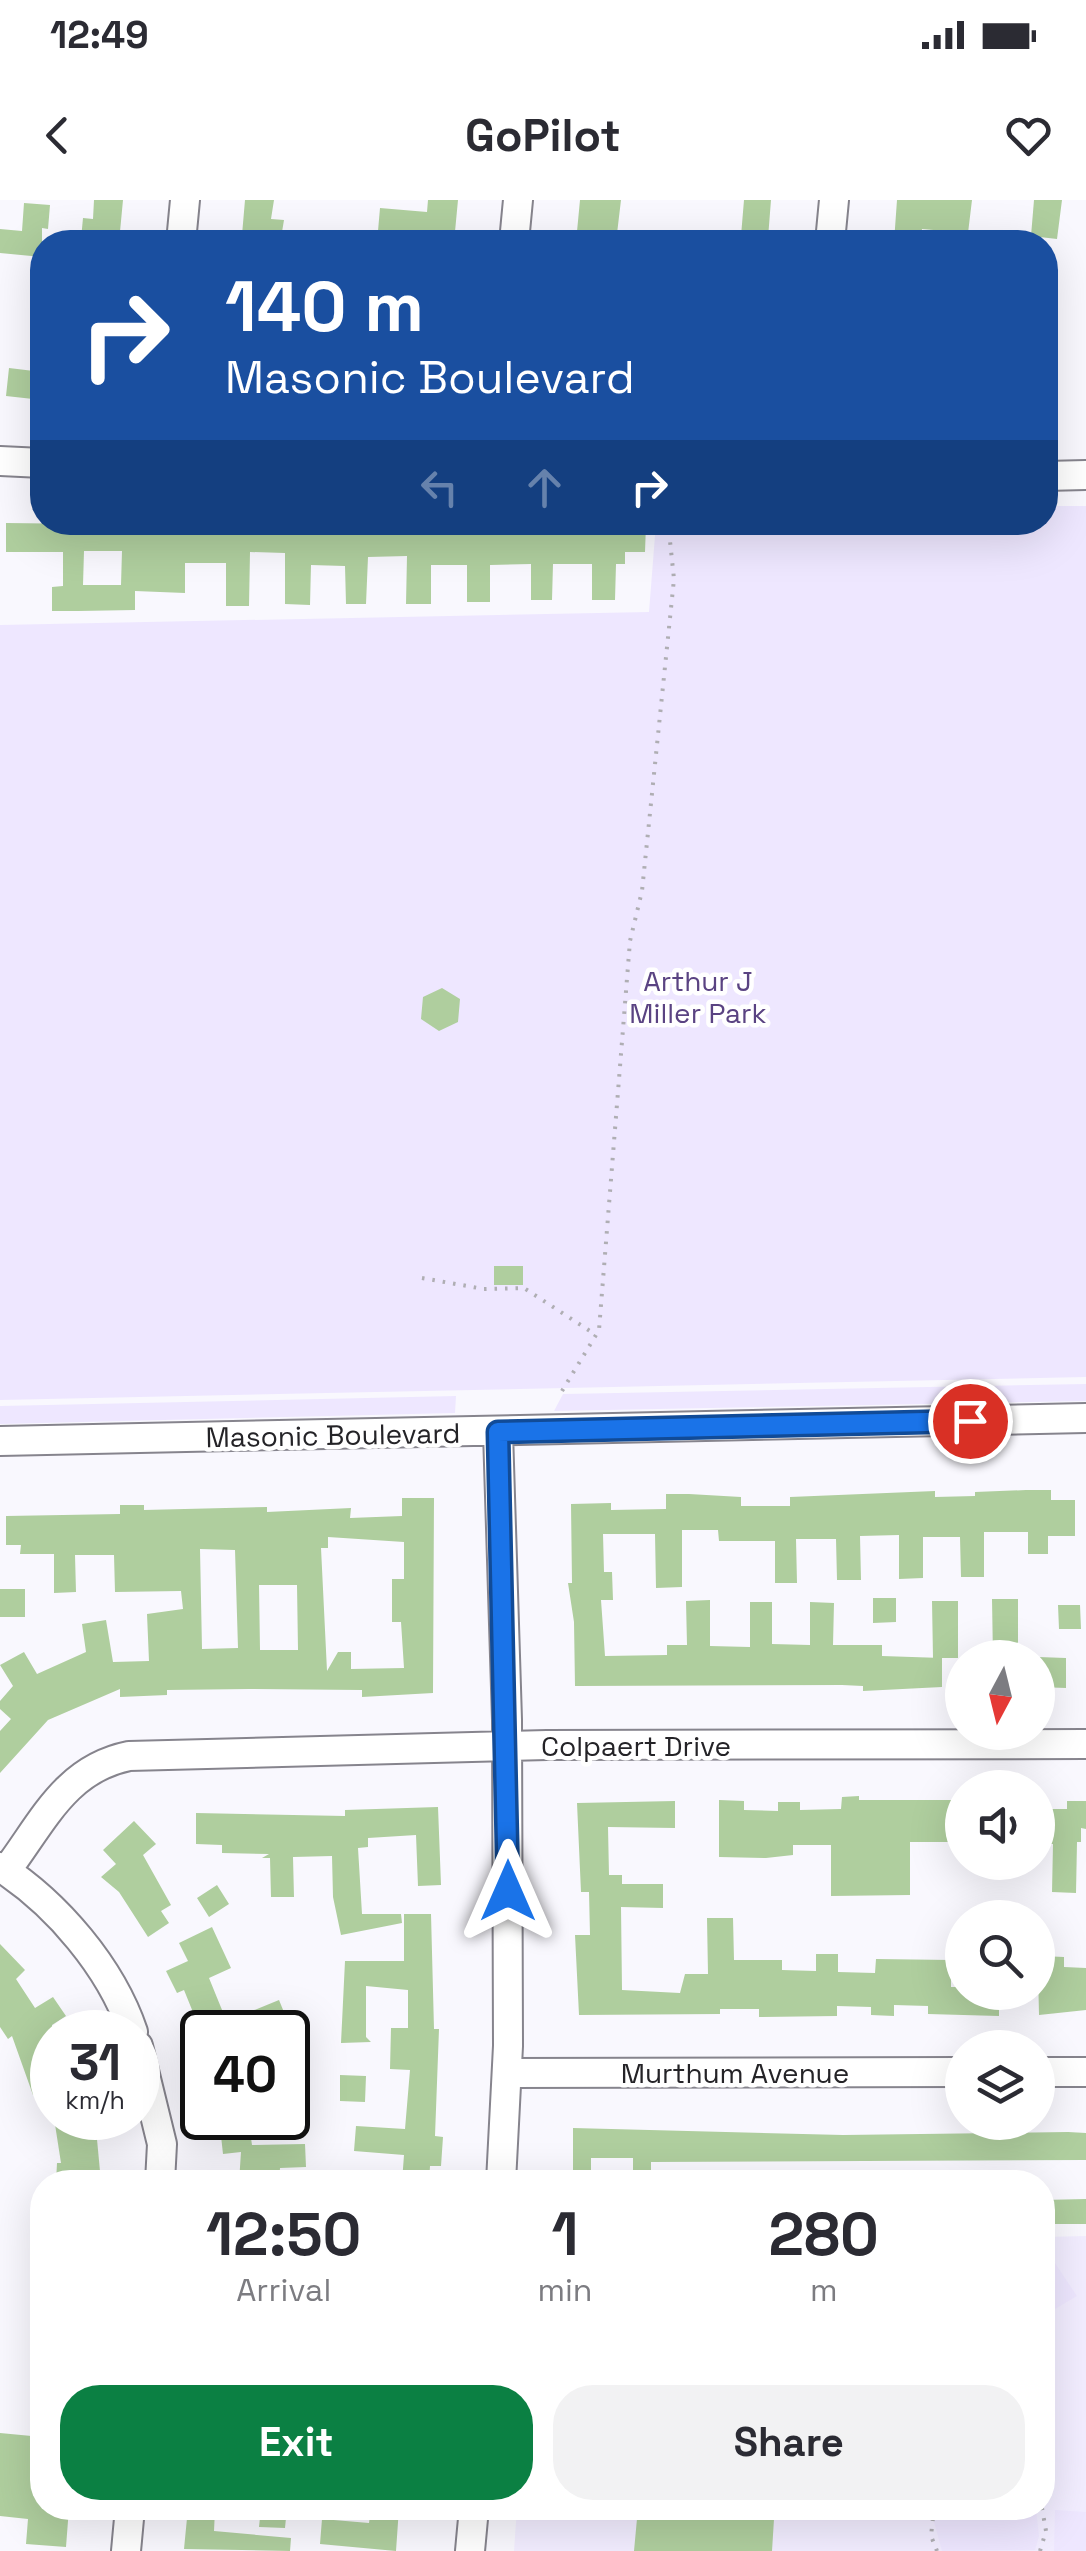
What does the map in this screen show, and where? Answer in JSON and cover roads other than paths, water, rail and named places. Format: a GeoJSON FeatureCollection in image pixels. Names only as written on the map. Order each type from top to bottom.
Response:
{"type":"FeatureCollection","features":[{"type":"Feature","properties":{"kind":"street"},"geometry":{"type":"LineString","coordinates":[[182,230],[185,200]]}},
{"type":"Feature","properties":{"kind":"street"},"geometry":{"type":"LineString","coordinates":[[515,230],[518,200]]}},
{"type":"Feature","properties":{"kind":"street"},"geometry":{"type":"LineString","coordinates":[[831,230],[834,200]]}},
{"type":"Feature","properties":{"kind":"street"},"geometry":{"type":"LineString","coordinates":[[0,461],[30,462]]}},
{"type":"Feature","properties":{"kind":"street"},"geometry":{"type":"LineString","coordinates":[[1058,476],[1086,476]]}},
{"type":"Feature","properties":{"kind":"street","name":"Masonic Boulevard"},"geometry":{"type":"LineString","coordinates":[[0,1440],[1086,1418]]}},
{"type":"Feature","properties":{"kind":"street"},"geometry":{"type":"LineString","coordinates":[[498,1432],[507,1746],[508,2073],[502,2170]]}},
{"type":"Feature","properties":{"kind":"street","name":"Colpaert Drive"},"geometry":{"type":"LineString","coordinates":[[3,1869],[62,1795],[99,1762],[172,1752],[507,1746],[1086,1744]]}},
{"type":"Feature","properties":{"kind":"street"},"geometry":{"type":"LineString","coordinates":[[3,1869],[44,1901],[78,1939],[106,1978],[122,2010]]}},
{"type":"Feature","properties":{"kind":"street","name":"Murthum Avenue"},"geometry":{"type":"LineString","coordinates":[[508,2073],[945,2072]]}},
{"type":"Feature","properties":{"kind":"street"},"geometry":{"type":"LineString","coordinates":[[1055,2072],[1086,2072]]}},
{"type":"Feature","properties":{"kind":"street"},"geometry":{"type":"LineString","coordinates":[[160,2136],[161,2170]]}},
{"type":"Feature","properties":{"kind":"street"},"geometry":{"type":"LineString","coordinates":[[126,2551],[129,2520]]}},
{"type":"Feature","properties":{"kind":"street"},"geometry":{"type":"LineString","coordinates":[[470,2551],[473,2520]]}},
{"type":"Feature","properties":{"kind":"park label","name":"Arthur J Miller Park"},"geometry":{"type":"Point","coordinates":[698,997]}}]}
